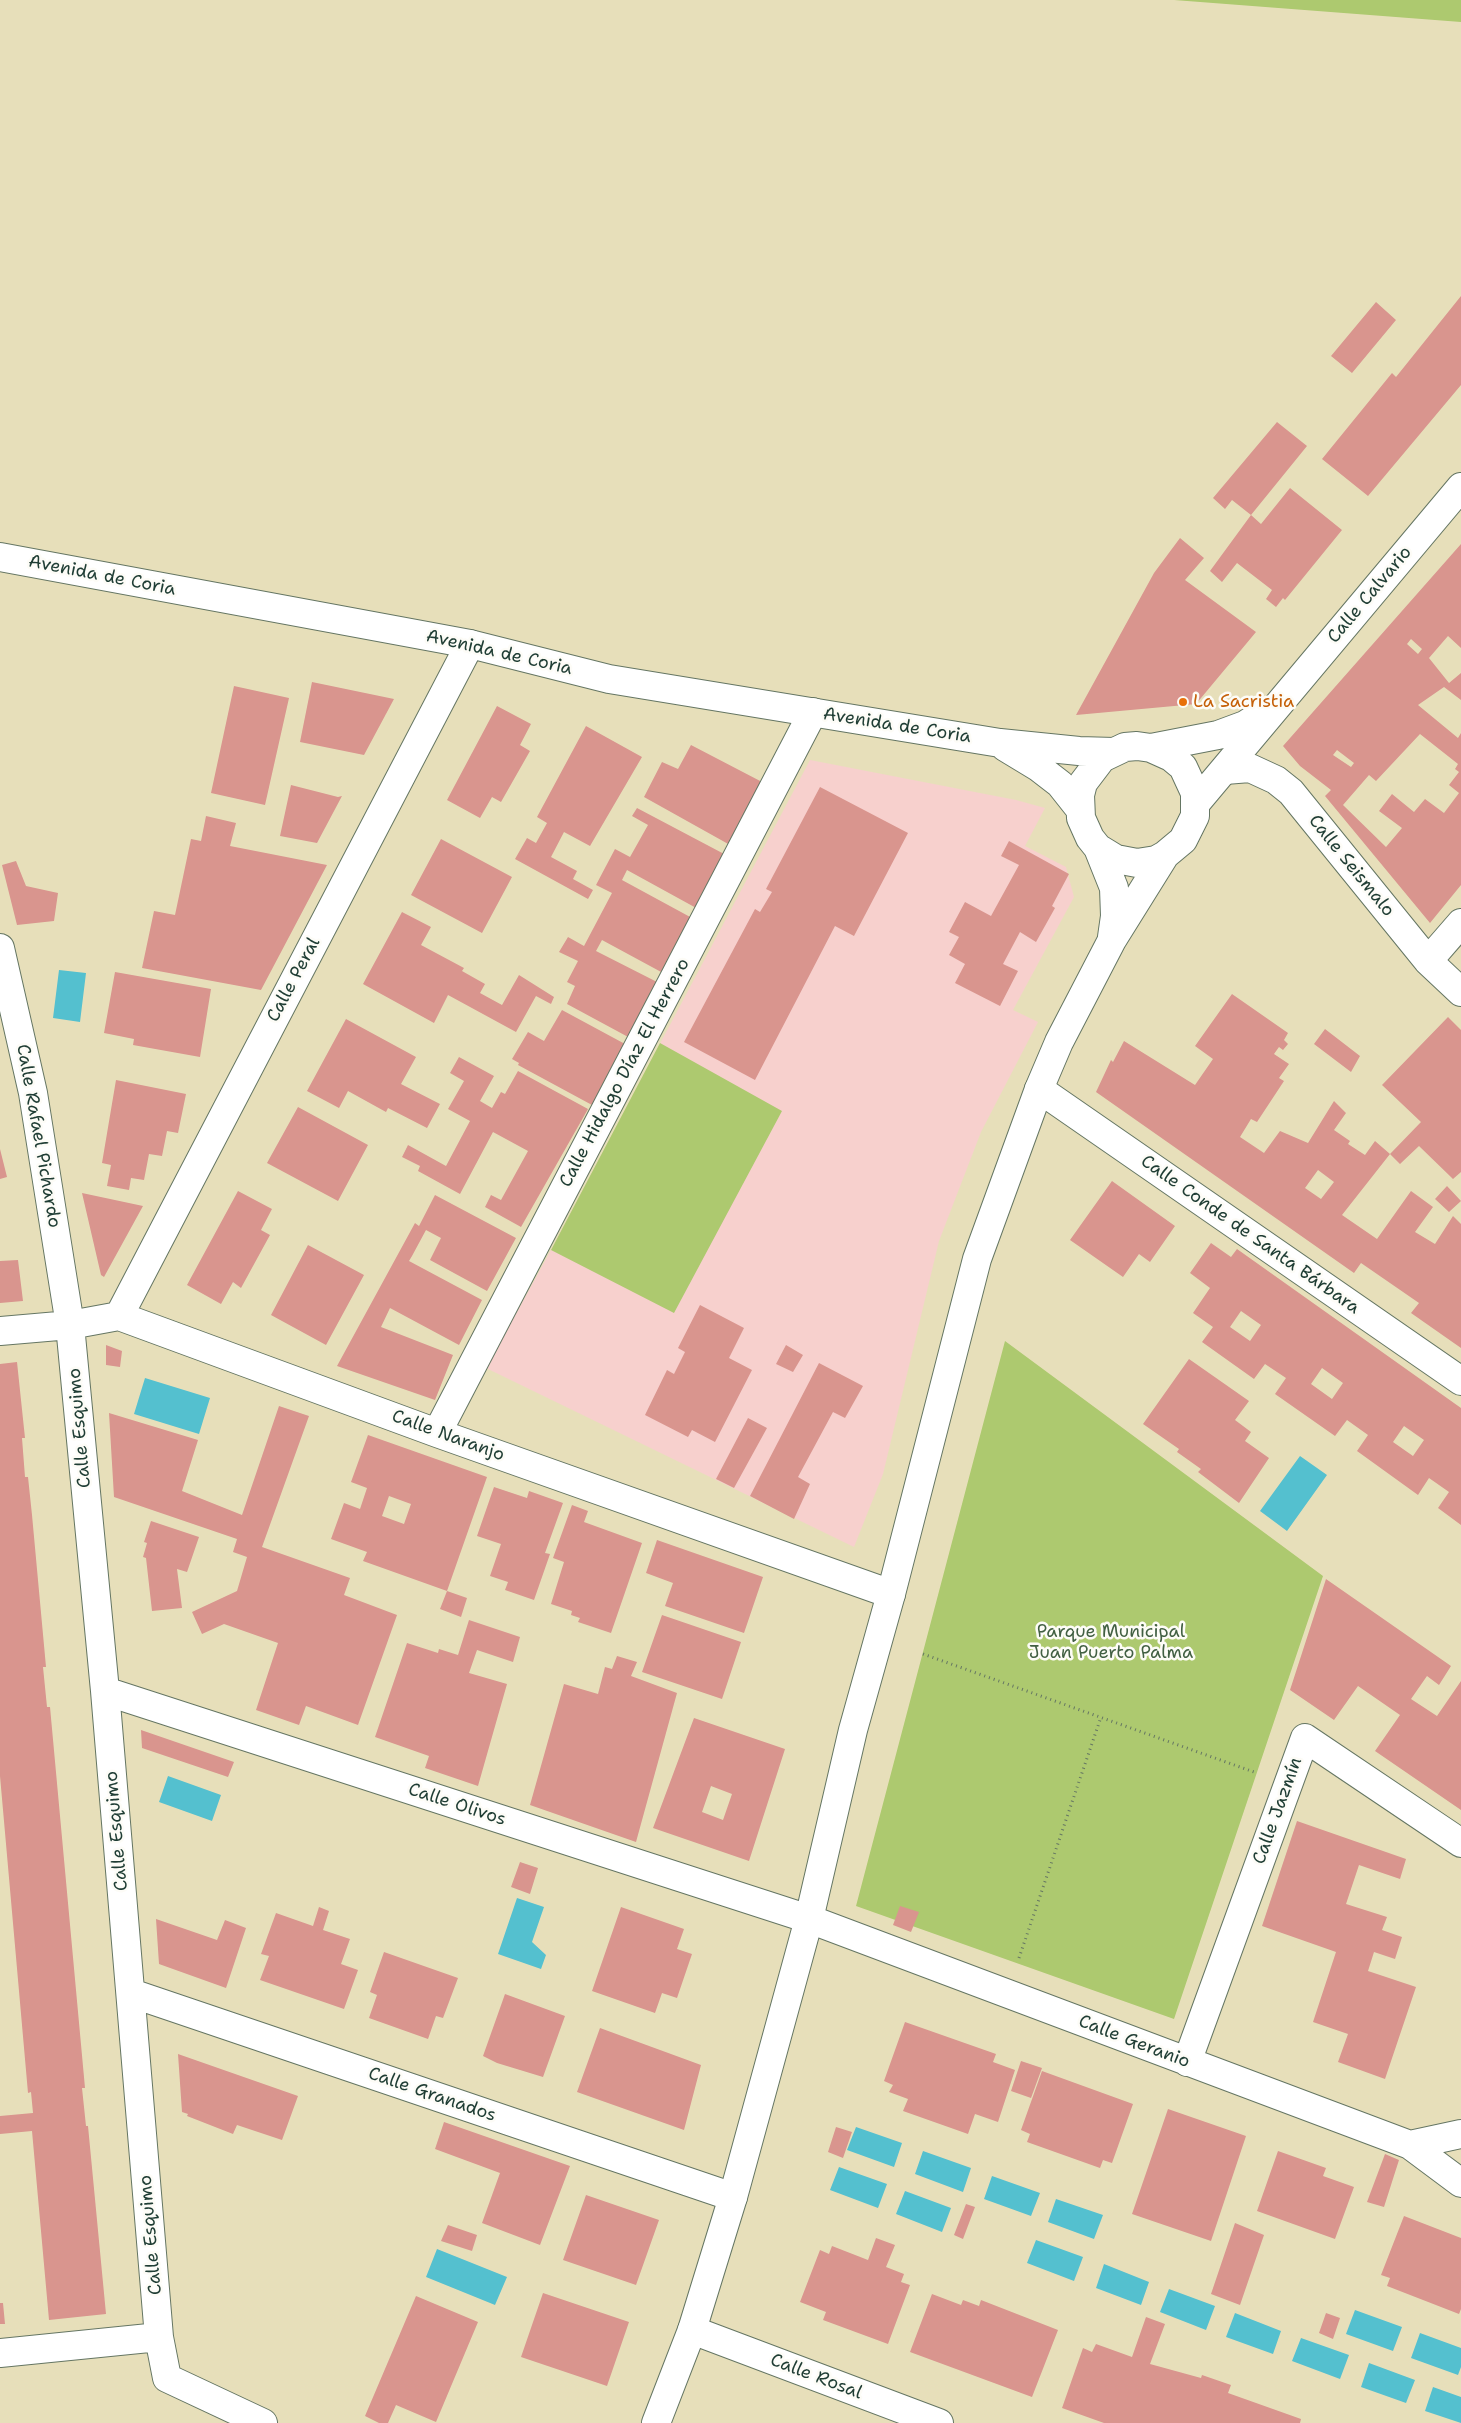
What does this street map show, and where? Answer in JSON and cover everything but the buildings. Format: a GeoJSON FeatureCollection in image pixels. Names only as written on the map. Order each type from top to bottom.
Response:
{"type":"FeatureCollection","features":[{"type":"Feature","properties":{"kind":"street","name":"Calle Calvario"},"geometry":{"type":"LineString","coordinates":[[1196,803],[1461,487]]}},
{"type":"Feature","properties":{"kind":"street","name":"Avenida de Coria"},"geometry":{"type":"LineString","coordinates":[[0,557],[470,644],[609,679],[1000,743],[1079,751],[1114,752]]}},
{"type":"Feature","properties":{"kind":"street","name":"Calle Peral"},"geometry":{"type":"LineString","coordinates":[[119,1316],[470,644]]}},
{"type":"Feature","properties":{"kind":"street","name":"Calle Calvario"},"geometry":{"type":"LineString","coordinates":[[1151,748],[1218,735],[1245,725],[1278,703]]}},
{"type":"Feature","properties":{"kind":"street","name":"Calle Hidalgo Díaz El Herrero"},"geometry":{"type":"LineString","coordinates":[[437,1433],[812,712]]}},
{"type":"Feature","properties":{"kind":"street","name":"Avenida de Coria"},"geometry":{"type":"LineString","coordinates":[[1000,743],[1038,767],[1060,784],[1079,808]]}},
{"type":"Feature","properties":{"kind":"street"},"geometry":{"type":"LineString","coordinates":[[1098,848],[1116,859],[1137,863],[1156,860],[1176,849],[1190,828],[1196,803],[1192,784],[1183,767],[1171,757],[1151,748],[1137,746],[1114,752],[1102,758],[1083,783],[1079,808],[1084,828],[1098,848],[1114,888],[1115,916],[1112,940]]}},
{"type":"Feature","properties":{"kind":"street","name":"Calle Seismalo"},"geometry":{"type":"LineString","coordinates":[[1225,770],[1250,768],[1276,780],[1291,792],[1428,961],[1461,992]]}},
{"type":"Feature","properties":{"kind":"street"},"geometry":{"type":"LineString","coordinates":[[656,2423],[692,2330],[733,2197],[808,1920],[853,1730],[892,1594],[977,1259],[1038,1089],[1077,1004],[1112,940],[1166,856]]}},
{"type":"Feature","properties":{"kind":"street"},"geometry":{"type":"LineString","coordinates":[[1428,961],[1461,923]]}},
{"type":"Feature","properties":{"kind":"street","name":"Calle Rafael Pichardo"},"geometry":{"type":"LineString","coordinates":[[0,948],[33,1094],[70,1325]]}},
{"type":"Feature","properties":{"kind":"street","name":"Calle Conde de Santa Bárbara"},"geometry":{"type":"LineString","coordinates":[[1038,1089],[1461,1381]]}},
{"type":"Feature","properties":{"kind":"street"},"geometry":{"type":"LineString","coordinates":[[0,1331],[70,1325],[119,1316]]}},
{"type":"Feature","properties":{"kind":"street","name":"Calle Naranjo"},"geometry":{"type":"LineString","coordinates":[[119,1316],[437,1433],[892,1594]]}},
{"type":"Feature","properties":{"kind":"street","name":"Calle Esquimo"},"geometry":{"type":"LineString","coordinates":[[70,1325],[105,1691],[159,2337],[167,2378],[264,2423]]}},
{"type":"Feature","properties":{"kind":"street","name":"Calle Olivos"},"geometry":{"type":"LineString","coordinates":[[105,1691],[808,1920]]}},
{"type":"Feature","properties":{"kind":"street","name":"Calle Jazmín"},"geometry":{"type":"LineString","coordinates":[[1187,2062],[1305,1738],[1461,1843]]}},
{"type":"Feature","properties":{"kind":"street","name":"Calle Geranio"},"geometry":{"type":"LineString","coordinates":[[808,1920],[1410,2145],[1461,2183]]}},
{"type":"Feature","properties":{"kind":"street","name":"Calle Granados"},"geometry":{"type":"LineString","coordinates":[[131,1992],[733,2197]]}},
{"type":"Feature","properties":{"kind":"street"},"geometry":{"type":"LineString","coordinates":[[1410,2145],[1461,2134]]}},
{"type":"Feature","properties":{"kind":"street","name":"Calle Rosal"},"geometry":{"type":"LineString","coordinates":[[692,2330],[939,2423]]}},
{"type":"Feature","properties":{"kind":"street"},"geometry":{"type":"LineString","coordinates":[[0,2353],[159,2337]]}},
{"type":"Feature","properties":{"kind":"path"},"geometry":{"type":"LineString","coordinates":[[923,1654],[1257,1773]]}},
{"type":"Feature","properties":{"kind":"path"},"geometry":{"type":"LineString","coordinates":[[1017,1964],[1102,1717]]}},
{"type":"Feature","properties":{"kind":"shaded area"},"geometry":{"type":"Polygon","coordinates":[[[810,760],[1016,800],[1045,808],[1025,846],[1066,867],[1074,897],[1013,1010],[1038,1022],[981,1132],[939,1241],[883,1474],[854,1547],[486,1368],[551,1250],[810,760]]]}},
{"type":"Feature","properties":{"kind":"green space"},"geometry":{"type":"Polygon","coordinates":[[[1174,0],[1461,0],[1461,22],[1174,0]]]}},
{"type":"Feature","properties":{"kind":"green space"},"geometry":{"type":"Polygon","coordinates":[[[660,1043],[782,1111],[674,1313],[551,1250],[660,1043]]]}},
{"type":"Feature","properties":{"kind":"green space","name":"Parque Municipal Juan Puerto Palma"},"geometry":{"type":"Polygon","coordinates":[[[1005,1341],[1323,1576],[1174,2019],[856,1906],[1005,1341]]]}},
{"type":"Feature","properties":{"kind":"water"},"geometry":{"type":"Polygon","coordinates":[[[59,970],[86,973],[80,1022],[53,1018],[59,970]]]}},
{"type":"Feature","properties":{"kind":"water"},"geometry":{"type":"Polygon","coordinates":[[[145,1378],[210,1398],[199,1434],[134,1414],[145,1378]]]}},
{"type":"Feature","properties":{"kind":"water"},"geometry":{"type":"Polygon","coordinates":[[[1300,1456],[1327,1475],[1287,1531],[1260,1511],[1300,1456]]]}},
{"type":"Feature","properties":{"kind":"water"},"geometry":{"type":"Polygon","coordinates":[[[168,1776],[221,1795],[212,1821],[159,1802],[168,1776]]]}},
{"type":"Feature","properties":{"kind":"water"},"geometry":{"type":"Polygon","coordinates":[[[517,1898],[544,1907],[532,1942],[546,1955],[541,1969],[498,1954],[517,1898]]]}},
{"type":"Feature","properties":{"kind":"water"},"geometry":{"type":"Polygon","coordinates":[[[856,2127],[902,2143],[894,2167],[847,2150],[856,2127]]]}},
{"type":"Feature","properties":{"kind":"water"},"geometry":{"type":"Polygon","coordinates":[[[923,2151],[971,2168],[963,2192],[915,2174],[923,2151]]]}},
{"type":"Feature","properties":{"kind":"water"},"geometry":{"type":"Polygon","coordinates":[[[839,2167],[887,2184],[878,2208],[830,2190],[839,2167]]]}},
{"type":"Feature","properties":{"kind":"water"},"geometry":{"type":"Polygon","coordinates":[[[992,2176],[1040,2193],[1031,2216],[984,2199],[992,2176]]]}},
{"type":"Feature","properties":{"kind":"water"},"geometry":{"type":"Polygon","coordinates":[[[905,2191],[951,2208],[942,2232],[896,2214],[905,2191]]]}},
{"type":"Feature","properties":{"kind":"water"},"geometry":{"type":"Polygon","coordinates":[[[1056,2199],[1103,2215],[1094,2239],[1048,2222],[1056,2199]]]}},
{"type":"Feature","properties":{"kind":"water"},"geometry":{"type":"Polygon","coordinates":[[[1036,2240],[1083,2257],[1074,2281],[1027,2263],[1036,2240]]]}},
{"type":"Feature","properties":{"kind":"water"},"geometry":{"type":"Polygon","coordinates":[[[437,2249],[507,2277],[495,2305],[426,2277],[437,2249]]]}},
{"type":"Feature","properties":{"kind":"water"},"geometry":{"type":"Polygon","coordinates":[[[1104,2264],[1149,2282],[1141,2305],[1096,2288],[1104,2264]]]}},
{"type":"Feature","properties":{"kind":"water"},"geometry":{"type":"Polygon","coordinates":[[[1169,2289],[1215,2306],[1206,2330],[1160,2312],[1169,2289]]]}},
{"type":"Feature","properties":{"kind":"water"},"geometry":{"type":"Polygon","coordinates":[[[1355,2310],[1402,2327],[1393,2351],[1346,2334],[1355,2310]]]}},
{"type":"Feature","properties":{"kind":"water"},"geometry":{"type":"Polygon","coordinates":[[[1235,2313],[1281,2331],[1273,2354],[1226,2337],[1235,2313]]]}},
{"type":"Feature","properties":{"kind":"water"},"geometry":{"type":"Polygon","coordinates":[[[1420,2333],[1461,2348],[1461,2367],[1458,2375],[1411,2358],[1420,2333]]]}},
{"type":"Feature","properties":{"kind":"water"},"geometry":{"type":"Polygon","coordinates":[[[1301,2338],[1349,2355],[1340,2379],[1292,2361],[1301,2338]]]}},
{"type":"Feature","properties":{"kind":"water"},"geometry":{"type":"Polygon","coordinates":[[[1369,2363],[1415,2380],[1406,2403],[1361,2387],[1369,2363]]]}},
{"type":"Feature","properties":{"kind":"water"},"geometry":{"type":"Polygon","coordinates":[[[1433,2387],[1461,2397],[1461,2423],[1425,2411],[1433,2387]]]}},
{"type":"Feature","properties":{"kind":"place","name":"La Sacristia"},"geometry":{"type":"Point","coordinates":[1183,702]}}]}
